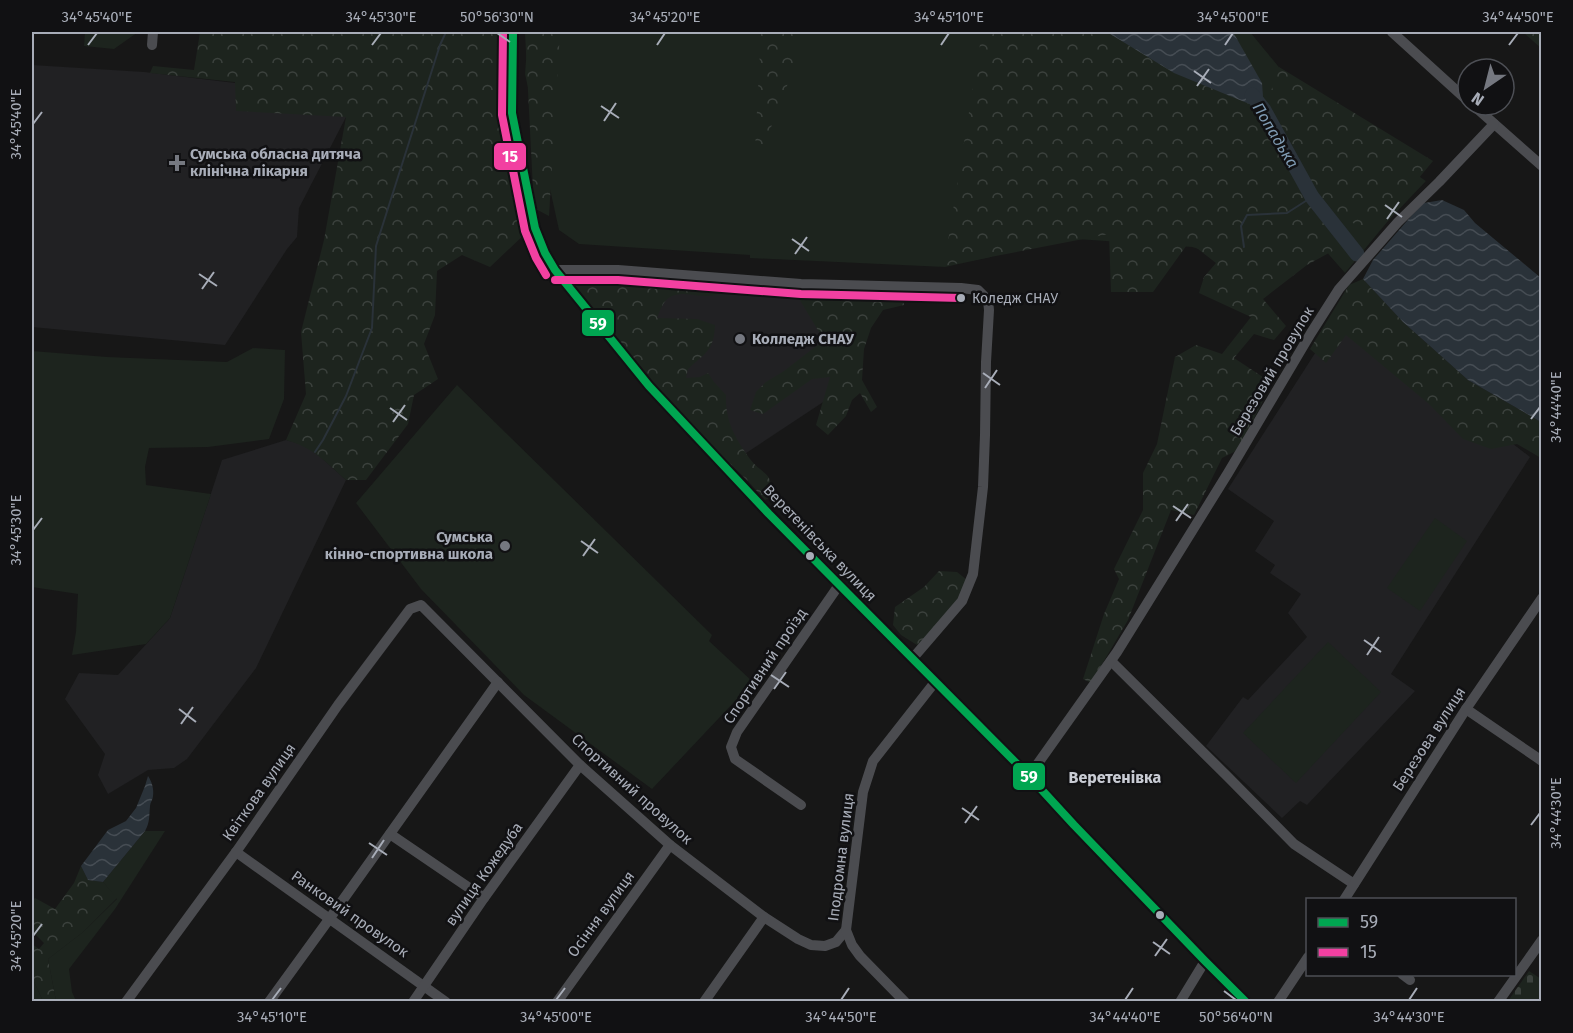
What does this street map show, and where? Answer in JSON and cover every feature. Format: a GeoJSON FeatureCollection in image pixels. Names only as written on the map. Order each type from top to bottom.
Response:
{"type":"FeatureCollection","features":[{"type":"Feature","properties":{"kind":"street"},"geometry":{"type":"LineString","coordinates":[[152,45],[153,32]]}},
{"type":"Feature","properties":{"kind":"street","name":"Веретенівська вулиця"},"geometry":{"type":"LineString","coordinates":[[513,32],[512,113],[535,228],[555,270],[649,386],[839,585],[1029,776],[1247,1002]]}},
{"type":"Feature","properties":{"kind":"street"},"geometry":{"type":"LineString","coordinates":[[1392,32],[1456,90]]}},
{"type":"Feature","properties":{"kind":"street"},"geometry":{"type":"LineString","coordinates":[[1486,117],[1542,166]]}},
{"type":"Feature","properties":{"kind":"street","name":"Березовий провулок"},"geometry":{"type":"LineString","coordinates":[[1029,776],[1111,661],[1340,289],[1398,222],[1494,124]]}},
{"type":"Feature","properties":{"kind":"street"},"geometry":{"type":"LineString","coordinates":[[555,270],[618,270],[801,284],[961,288],[978,290],[988,300],[984,466],[974,574],[962,601],[913,658]]}},
{"type":"Feature","properties":{"kind":"street","name":"Спортивний проїзд"},"geometry":{"type":"LineString","coordinates":[[801,805],[735,759],[731,747],[737,732],[839,585]]}},
{"type":"Feature","properties":{"kind":"street","name":"Березова вулиця"},"geometry":{"type":"LineString","coordinates":[[1345,898],[1466,709],[1542,598]]}},
{"type":"Feature","properties":{"kind":"street","name":"Спортивний провулок"},"geometry":{"type":"LineString","coordinates":[[421,606],[580,765],[670,845],[764,917],[811,945],[825,946],[836,942],[846,930]]}},
{"type":"Feature","properties":{"kind":"street","name":"Квіткова вулиця"},"geometry":{"type":"LineString","coordinates":[[126,1002],[236,852],[338,705],[410,609],[421,606]]}},
{"type":"Feature","properties":{"kind":"street"},"geometry":{"type":"LineString","coordinates":[[1111,661],[1294,844],[1354,884]]}},
{"type":"Feature","properties":{"kind":"street"},"geometry":{"type":"LineString","coordinates":[[269,1002],[498,682]]}},
{"type":"Feature","properties":{"kind":"street","name":"Іподромна вулиця"},"geometry":{"type":"LineString","coordinates":[[904,1002],[860,956],[852,945],[846,930],[863,792],[873,761],[935,682]]}},
{"type":"Feature","properties":{"kind":"street"},"geometry":{"type":"LineString","coordinates":[[1466,709],[1542,761]]}},
{"type":"Feature","properties":{"kind":"street","name":"вулиця Кожедуба"},"geometry":{"type":"LineString","coordinates":[[413,1002],[484,898],[580,765]]}},
{"type":"Feature","properties":{"kind":"street"},"geometry":{"type":"LineString","coordinates":[[390,834],[484,898]]}},
{"type":"Feature","properties":{"kind":"street","name":"Осіння вулиця"},"geometry":{"type":"LineString","coordinates":[[557,1002],[670,845]]}},
{"type":"Feature","properties":{"kind":"street","name":"Ранковий провулок"},"geometry":{"type":"LineString","coordinates":[[236,852],[446,1002]]}},
{"type":"Feature","properties":{"kind":"street"},"geometry":{"type":"LineString","coordinates":[[704,1002],[764,917]]}},
{"type":"Feature","properties":{"kind":"street"},"geometry":{"type":"LineString","coordinates":[[1498,1002],[1542,939]]}},
{"type":"Feature","properties":{"kind":"street"},"geometry":{"type":"LineString","coordinates":[[1278,1002],[1306,960]]}},
{"type":"Feature","properties":{"kind":"street"},"geometry":{"type":"LineString","coordinates":[[1180,1002],[1205,961]]}},
{"type":"Feature","properties":{"kind":"shaded area","name":"Сумська обласна дитяча клінічна лікарня"},"geometry":{"type":"Polygon","coordinates":[[[281,32],[346,117],[299,208],[297,237],[225,345],[32,327],[32,65],[144,72],[235,83],[281,32]]]}},
{"type":"Feature","properties":{"kind":"shaded area","name":"Колледж СНАУ"},"geometry":{"type":"Polygon","coordinates":[[[560,271],[862,297],[855,381],[731,463],[560,271]]]}},
{"type":"Feature","properties":{"kind":"shaded area"},"geometry":{"type":"Polygon","coordinates":[[[1342,311],[1530,457],[1391,674],[1415,691],[1307,805],[1300,801],[1282,818],[1206,746],[1243,697],[1248,700],[1307,637],[1288,613],[1301,594],[1270,573],[1275,565],[1255,551],[1274,521],[1228,489],[1342,311]]]}},
{"type":"Feature","properties":{"kind":"shaded area"},"geometry":{"type":"Polygon","coordinates":[[[286,440],[315,452],[346,480],[256,668],[187,759],[174,768],[148,770],[108,794],[98,775],[105,754],[65,699],[79,673],[118,675],[170,618],[222,460],[286,440]]]}},
{"type":"Feature","properties":{"kind":"green space"},"geometry":{"type":"Polygon","coordinates":[[[85,32],[138,32],[114,49],[84,46],[85,32]]]}},
{"type":"Feature","properties":{"kind":"green space"},"geometry":{"type":"Polygon","coordinates":[[[200,32],[503,32],[504,144],[530,229],[490,267],[462,255],[437,271],[435,315],[424,344],[438,379],[414,395],[408,424],[366,480],[346,480],[311,451],[286,440],[306,394],[301,332],[324,240],[346,117],[236,111],[235,82],[150,73],[153,66],[194,70],[200,32]]]}},
{"type":"Feature","properties":{"kind":"green space"},"geometry":{"type":"Polygon","coordinates":[[[525,32],[560,32],[549,216],[534,208],[525,32]]]}},
{"type":"Feature","properties":{"kind":"green space"},"geometry":{"type":"Polygon","coordinates":[[[528,32],[1250,32],[1305,99],[1426,181],[1388,221],[1345,273],[1308,231],[1215,254],[1192,247],[1019,235],[991,257],[945,267],[750,258],[750,255],[579,244],[559,230],[525,74],[528,32]]]}},
{"type":"Feature","properties":{"kind":"green space"},"geometry":{"type":"Polygon","coordinates":[[[761,32],[800,32],[790,78],[763,148],[755,150],[761,32]]]}},
{"type":"Feature","properties":{"kind":"green space"},"geometry":{"type":"Polygon","coordinates":[[[982,32],[1107,32],[1174,73],[1265,109],[1279,67],[1433,161],[1373,233],[1315,204],[1338,248],[1307,265],[1263,299],[1286,326],[1274,340],[1254,334],[1234,358],[1272,383],[1238,450],[1222,458],[1194,515],[1171,510],[1128,620],[1091,683],[1083,679],[1104,614],[1119,579],[1114,569],[1143,510],[1143,473],[1157,444],[1175,357],[1196,345],[1222,354],[1251,317],[1199,293],[1204,277],[1216,263],[1189,242],[1153,292],[1111,292],[1109,234],[944,266],[982,32]]]}},
{"type":"Feature","properties":{"kind":"green space"},"geometry":{"type":"Polygon","coordinates":[[[1523,32],[1541,32],[1541,48],[1523,32]]]}},
{"type":"Feature","properties":{"kind":"green space"},"geometry":{"type":"Polygon","coordinates":[[[560,271],[594,279],[619,274],[735,282],[733,290],[723,294],[704,296],[678,294],[670,297],[657,318],[697,319],[715,325],[713,341],[704,355],[688,369],[686,378],[700,377],[708,373],[726,395],[727,413],[732,429],[750,459],[769,478],[771,497],[765,500],[635,367],[560,271]]]}},
{"type":"Feature","properties":{"kind":"green space"},"geometry":{"type":"Polygon","coordinates":[[[1363,279],[1403,322],[1468,380],[1541,422],[1541,458],[1517,444],[1491,449],[1463,439],[1429,404],[1346,335],[1326,363],[1310,349],[1349,285],[1363,279]]]}},
{"type":"Feature","properties":{"kind":"green space"},"geometry":{"type":"Polygon","coordinates":[[[813,289],[837,292],[876,291],[902,296],[904,305],[883,310],[871,328],[864,349],[862,380],[877,407],[871,412],[860,393],[852,400],[846,416],[828,435],[816,425],[830,377],[812,379],[763,414],[750,410],[756,392],[766,382],[825,342],[798,297],[813,289]]]}},
{"type":"Feature","properties":{"kind":"green space"},"geometry":{"type":"Polygon","coordinates":[[[253,348],[285,350],[284,399],[269,439],[208,447],[149,448],[145,467],[146,485],[211,494],[170,618],[146,644],[72,655],[78,594],[32,587],[32,351],[227,362],[253,348]]]}},
{"type":"Feature","properties":{"kind":"green space","name":"Сумська кінно-спортивна школа"},"geometry":{"type":"Polygon","coordinates":[[[457,385],[712,635],[709,641],[753,682],[652,789],[524,695],[421,589],[356,503],[457,385]]]}},
{"type":"Feature","properties":{"kind":"green space"},"geometry":{"type":"Polygon","coordinates":[[[1435,518],[1467,541],[1420,611],[1387,588],[1435,518]]]}},
{"type":"Feature","properties":{"kind":"green space"},"geometry":{"type":"Polygon","coordinates":[[[939,571],[957,572],[967,580],[960,599],[917,645],[901,635],[893,625],[895,607],[924,587],[939,571]]]}},
{"type":"Feature","properties":{"kind":"green space"},"geometry":{"type":"Polygon","coordinates":[[[1328,642],[1381,692],[1296,783],[1243,733],[1328,642]]]}},
{"type":"Feature","properties":{"kind":"green space"},"geometry":{"type":"Polygon","coordinates":[[[145,831],[165,831],[115,909],[69,969],[72,992],[76,1001],[56,1001],[48,959],[83,932],[117,899],[103,882],[145,831]]]}},
{"type":"Feature","properties":{"kind":"green space"},"geometry":{"type":"Polygon","coordinates":[[[81,866],[88,880],[103,882],[117,898],[83,932],[48,959],[56,1001],[43,1001],[32,977],[32,944],[39,949],[44,943],[32,931],[32,902],[35,898],[55,909],[74,883],[81,866]]]}},
{"type":"Feature","properties":{"kind":"green space"},"geometry":{"type":"Polygon","coordinates":[[[1529,971],[1541,979],[1541,1001],[1508,1001],[1529,971]]]}},
{"type":"Feature","properties":{"kind":"green space"},"geometry":{"type":"Polygon","coordinates":[[[32,977],[43,1001],[32,1001],[32,977]]]}},
{"type":"Feature","properties":{"kind":"water"},"geometry":{"type":"Polygon","coordinates":[[[1107,32],[1233,32],[1262,83],[1264,110],[1174,73],[1107,32]]]}},
{"type":"Feature","properties":{"kind":"water"},"geometry":{"type":"Polygon","coordinates":[[[1442,200],[1464,210],[1475,223],[1541,278],[1541,422],[1468,380],[1403,322],[1363,279],[1373,260],[1424,203],[1442,200]]]}},
{"type":"Feature","properties":{"kind":"water"},"geometry":{"type":"Polygon","coordinates":[[[148,776],[153,797],[149,822],[145,831],[103,882],[88,880],[81,866],[108,830],[126,821],[136,808],[148,776]]]}},
{"type":"Feature","properties":{"kind":"waterway"},"geometry":{"type":"LineString","coordinates":[[315,452],[346,396],[372,328],[376,246],[446,32]]}},
{"type":"Feature","properties":{"kind":"waterway","name":"Попадька"},"geometry":{"type":"LineString","coordinates":[[1252,95],[1264,110],[1312,197],[1357,254]]}},
{"type":"Feature","properties":{"kind":"waterway"},"geometry":{"type":"LineString","coordinates":[[1244,247],[1241,226],[1247,215],[1287,213],[1312,197]]}},
{"type":"Feature","properties":{"kind":"transit line","name":"15"},"geometry":{"type":"LineString","coordinates":[[503,32],[502,115],[525,231],[546,275]]}},
{"type":"Feature","properties":{"kind":"transit line","name":"59"},"geometry":{"type":"LineString","coordinates":[[513,32],[512,113],[535,228],[555,270],[649,386],[769,514],[1029,776],[1246,1002]]}},
{"type":"Feature","properties":{"kind":"transit line","name":"15"},"geometry":{"type":"LineString","coordinates":[[555,280],[618,280],[801,294],[961,298]]}},
{"type":"Feature","properties":{"kind":"place","name":"Сумська обласна дитяча клінічна лікарня"},"geometry":{"type":"Point","coordinates":[177,163]}},
{"type":"Feature","properties":{"kind":"place","name":"Коледж СНАУ"},"geometry":{"type":"Point","coordinates":[961,298]}},
{"type":"Feature","properties":{"kind":"place","name":"Колледж СНАУ"},"geometry":{"type":"Point","coordinates":[740,339]}},
{"type":"Feature","properties":{"kind":"place","name":"Сумська кінно-спортивна школа"},"geometry":{"type":"Point","coordinates":[505,546]}},
{"type":"Feature","properties":{"kind":"district","name":"Веретенівка"},"geometry":{"type":"Point","coordinates":[1115,777]}}]}
